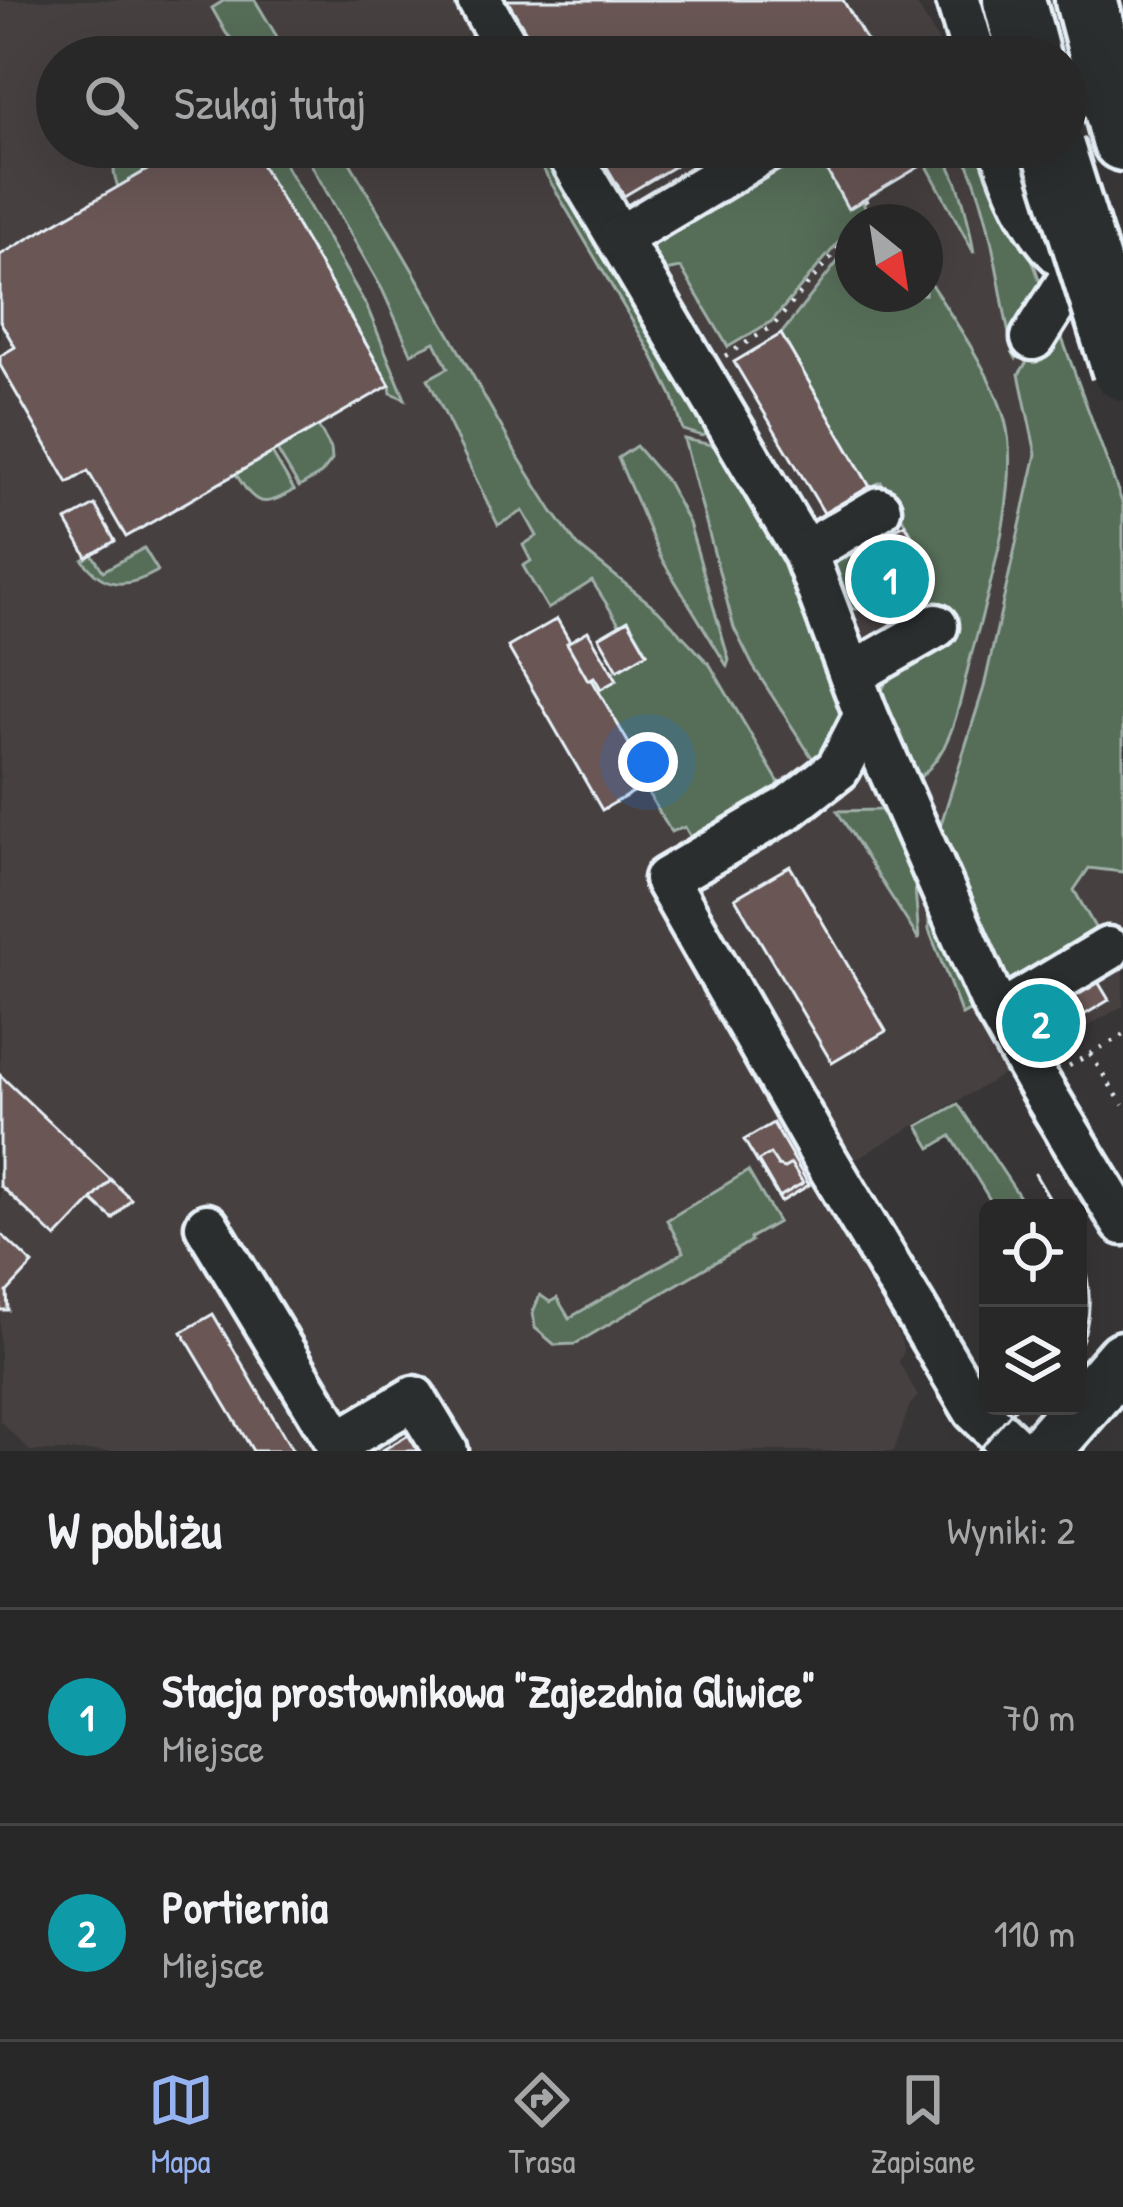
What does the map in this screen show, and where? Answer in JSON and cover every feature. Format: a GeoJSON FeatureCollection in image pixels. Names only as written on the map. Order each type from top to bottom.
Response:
{"type":"FeatureCollection","features":[{"type":"Feature","properties":{"kind":"highway"},"geometry":{"type":"LineString","coordinates":[[1014,0],[1023,36]]}},
{"type":"Feature","properties":{"kind":"highway"},"geometry":{"type":"LineString","coordinates":[[1086,0],[1123,140]]}},
{"type":"Feature","properties":{"kind":"highway"},"geometry":{"type":"LineString","coordinates":[[1060,168],[1123,370]]}},
{"type":"Feature","properties":{"kind":"main road"},"geometry":{"type":"LineString","coordinates":[[1043,1451],[1123,1359]]}},
{"type":"Feature","properties":{"kind":"lane"},"geometry":{"type":"LineString","coordinates":[[478,0],[499,36]]}},
{"type":"Feature","properties":{"kind":"lane"},"geometry":{"type":"LineString","coordinates":[[958,0],[969,36]]}},
{"type":"Feature","properties":{"kind":"lane"},"geometry":{"type":"LineString","coordinates":[[577,168],[805,553],[866,715],[999,1014],[1123,1223]]}},
{"type":"Feature","properties":{"kind":"lane"},"geometry":{"type":"LineString","coordinates":[[619,238],[736,168]]}},
{"type":"Feature","properties":{"kind":"lane"},"geometry":{"type":"LineString","coordinates":[[1009,168],[1032,217],[1060,254],[1095,278],[1123,284]]}},
{"type":"Feature","properties":{"kind":"lane"},"geometry":{"type":"LineString","coordinates":[[1033,338],[1078,267]]}},
{"type":"Feature","properties":{"kind":"lane"},"geometry":{"type":"LineString","coordinates":[[805,553],[879,509]]}},
{"type":"Feature","properties":{"kind":"lane"},"geometry":{"type":"LineString","coordinates":[[851,674],[936,626]]}},
{"type":"Feature","properties":{"kind":"lane"},"geometry":{"type":"LineString","coordinates":[[866,715],[838,769],[789,807],[666,879],[867,1264],[975,1411],[1018,1451]]}},
{"type":"Feature","properties":{"kind":"lane"},"geometry":{"type":"LineString","coordinates":[[999,1014],[1108,949]]}},
{"type":"Feature","properties":{"kind":"lane"},"geometry":{"type":"LineString","coordinates":[[206,1226],[338,1443],[414,1398],[446,1451]]}},
{"type":"Feature","properties":{"kind":"path"},"geometry":{"type":"LineString","coordinates":[[865,200],[868,204]]}},
{"type":"Feature","properties":{"kind":"path"},"geometry":{"type":"LineString","coordinates":[[698,373],[773,326],[835,252]]}},
{"type":"Feature","properties":{"kind":"path"},"geometry":{"type":"LineString","coordinates":[[1123,1035],[1090,1054],[1123,1105]]}},
{"type":"Feature","properties":{"kind":"shaded area"},"geometry":{"type":"Polygon","coordinates":[[[0,0],[914,0],[935,36],[36,36],[36,168],[991,168],[1035,368],[1075,889],[1089,868],[1123,872],[1123,1006],[856,1159],[847,1144],[813,1163],[822,1184],[818,1196],[900,1337],[904,1351],[899,1362],[918,1396],[910,1405],[894,1451],[30,1451],[0,1421],[0,0]]]}},
{"type":"Feature","properties":{"kind":"green space"},"geometry":{"type":"Polygon","coordinates":[[[225,0],[255,0],[276,36],[229,36],[212,8],[225,0]]]}},
{"type":"Feature","properties":{"kind":"green space"},"geometry":{"type":"Polygon","coordinates":[[[115,168],[151,168],[118,187],[115,168]]]}},
{"type":"Feature","properties":{"kind":"green space"},"geometry":{"type":"Polygon","coordinates":[[[263,168],[287,168],[367,307],[405,399],[391,393],[263,168]]]}},
{"type":"Feature","properties":{"kind":"green space"},"geometry":{"type":"Polygon","coordinates":[[[313,168],[353,168],[552,511],[578,546],[658,610],[710,665],[785,793],[695,845],[685,827],[671,832],[644,786],[650,783],[598,691],[616,680],[612,672],[647,652],[629,621],[620,625],[592,581],[548,609],[523,566],[531,561],[523,545],[537,536],[523,511],[498,525],[428,379],[448,368],[435,342],[411,353],[382,289],[313,168]]]}},
{"type":"Feature","properties":{"kind":"green space"},"geometry":{"type":"Polygon","coordinates":[[[542,168],[561,168],[714,432],[702,436],[683,430],[651,353],[542,168]]]}},
{"type":"Feature","properties":{"kind":"green space"},"geometry":{"type":"Polygon","coordinates":[[[759,168],[826,168],[845,204],[835,204],[835,246],[772,321],[728,347],[681,268],[653,273],[642,243],[648,232],[759,168]]]}},
{"type":"Feature","properties":{"kind":"green space"},"geometry":{"type":"Polygon","coordinates":[[[928,168],[950,168],[974,253],[928,168]]]}},
{"type":"Feature","properties":{"kind":"green space"},"geometry":{"type":"Polygon","coordinates":[[[1001,168],[1040,282],[1016,358],[987,222],[971,171],[1001,168]]]}},
{"type":"Feature","properties":{"kind":"green space"},"geometry":{"type":"Polygon","coordinates":[[[835,265],[835,312],[943,312],[943,303],[991,383],[1005,420],[1009,475],[994,571],[946,744],[910,786],[878,698],[935,613],[890,535],[894,530],[907,552],[918,545],[881,482],[870,487],[781,334],[835,265]]]}},
{"type":"Feature","properties":{"kind":"green space"},"geometry":{"type":"Polygon","coordinates":[[[1055,319],[1123,505],[1123,872],[1089,868],[1074,890],[1102,940],[1010,991],[935,843],[984,687],[1036,454],[1019,374],[1055,319]]]}},
{"type":"Feature","properties":{"kind":"green space"},"geometry":{"type":"Polygon","coordinates":[[[318,426],[332,460],[321,474],[299,487],[277,450],[318,426]]]}},
{"type":"Feature","properties":{"kind":"green space"},"geometry":{"type":"Polygon","coordinates":[[[684,439],[726,448],[810,581],[852,712],[820,764],[753,666],[734,628],[684,439]]]}},
{"type":"Feature","properties":{"kind":"green space"},"geometry":{"type":"Polygon","coordinates":[[[636,446],[668,483],[689,523],[727,666],[661,558],[618,458],[636,446]]]}},
{"type":"Feature","properties":{"kind":"green space"},"geometry":{"type":"Polygon","coordinates":[[[272,453],[294,490],[260,501],[236,474],[272,453]]]}},
{"type":"Feature","properties":{"kind":"green space"},"geometry":{"type":"Polygon","coordinates":[[[144,548],[158,571],[127,583],[99,577],[83,560],[92,554],[103,571],[144,548]]]}},
{"type":"Feature","properties":{"kind":"green space"},"geometry":{"type":"Polygon","coordinates":[[[855,549],[853,557],[878,602],[866,608],[844,602],[828,565],[855,549]]]}},
{"type":"Feature","properties":{"kind":"green space"},"geometry":{"type":"Polygon","coordinates":[[[891,805],[918,866],[919,940],[837,811],[879,810],[891,805]]]}},
{"type":"Feature","properties":{"kind":"green space"},"geometry":{"type":"Polygon","coordinates":[[[928,886],[976,1007],[962,1015],[929,930],[928,886]]]}},
{"type":"Feature","properties":{"kind":"green space"},"geometry":{"type":"Polygon","coordinates":[[[958,1104],[1021,1199],[990,1199],[951,1136],[931,1148],[918,1126],[958,1104]]]}},
{"type":"Feature","properties":{"kind":"green space"},"geometry":{"type":"Polygon","coordinates":[[[748,1171],[778,1222],[575,1344],[555,1345],[535,1328],[533,1312],[540,1295],[550,1302],[557,1298],[569,1318],[684,1252],[667,1220],[748,1171]]]}},
{"type":"Feature","properties":{"kind":"building"},"geometry":{"type":"Polygon","coordinates":[[[507,0],[843,0],[864,36],[528,36],[507,0]]]}},
{"type":"Feature","properties":{"kind":"building"},"geometry":{"type":"Polygon","coordinates":[[[151,168],[263,168],[390,385],[126,537],[88,471],[68,483],[0,365],[0,356],[15,347],[0,321],[0,255],[151,168]]]}},
{"type":"Feature","properties":{"kind":"building"},"geometry":{"type":"Polygon","coordinates":[[[607,168],[671,168],[624,196],[607,168]]]}},
{"type":"Feature","properties":{"kind":"building"},"geometry":{"type":"Polygon","coordinates":[[[826,168],[917,168],[856,204],[845,204],[826,168]]]}},
{"type":"Feature","properties":{"kind":"building"},"geometry":{"type":"Polygon","coordinates":[[[781,334],[870,487],[824,513],[734,362],[781,334]]]}},
{"type":"Feature","properties":{"kind":"building"},"geometry":{"type":"Polygon","coordinates":[[[95,505],[115,541],[87,557],[66,521],[95,505]]]}},
{"type":"Feature","properties":{"kind":"building"},"geometry":{"type":"Polygon","coordinates":[[[905,524],[918,546],[907,553],[894,530],[905,524]]]}},
{"type":"Feature","properties":{"kind":"building"},"geometry":{"type":"Polygon","coordinates":[[[890,535],[935,613],[898,635],[852,556],[890,535]]]}},
{"type":"Feature","properties":{"kind":"building"},"geometry":{"type":"Polygon","coordinates":[[[557,619],[651,782],[602,810],[508,647],[557,619]]]}},
{"type":"Feature","properties":{"kind":"building"},"geometry":{"type":"Polygon","coordinates":[[[628,620],[647,653],[618,670],[599,637],[628,620]]]}},
{"type":"Feature","properties":{"kind":"building"},"geometry":{"type":"Polygon","coordinates":[[[588,631],[617,680],[601,689],[594,677],[588,680],[567,643],[588,631]]]}},
{"type":"Feature","properties":{"kind":"building"},"geometry":{"type":"Polygon","coordinates":[[[790,866],[886,1031],[832,1063],[735,898],[790,866]]]}},
{"type":"Feature","properties":{"kind":"building"},"geometry":{"type":"Polygon","coordinates":[[[1094,975],[1109,1000],[1069,1024],[1054,999],[1094,975]]]}},
{"type":"Feature","properties":{"kind":"building"},"geometry":{"type":"Polygon","coordinates":[[[1051,1000],[1066,1026],[1032,1046],[1017,1020],[1051,1000]]]}},
{"type":"Feature","properties":{"kind":"building"},"geometry":{"type":"Polygon","coordinates":[[[0,1075],[111,1180],[56,1238],[0,1185],[0,1075]]]}},
{"type":"Feature","properties":{"kind":"building"},"geometry":{"type":"Polygon","coordinates":[[[773,1123],[809,1185],[781,1202],[744,1140],[773,1123]]]}},
{"type":"Feature","properties":{"kind":"building"},"geometry":{"type":"Polygon","coordinates":[[[770,1154],[778,1166],[791,1164],[803,1183],[779,1197],[758,1161],[770,1154]]]}},
{"type":"Feature","properties":{"kind":"building"},"geometry":{"type":"Polygon","coordinates":[[[111,1180],[131,1199],[113,1219],[92,1200],[111,1180]]]}},
{"type":"Feature","properties":{"kind":"building"},"geometry":{"type":"Polygon","coordinates":[[[0,1233],[33,1264],[7,1292],[8,1310],[0,1310],[0,1233]]]}},
{"type":"Feature","properties":{"kind":"building"},"geometry":{"type":"Polygon","coordinates":[[[213,1314],[293,1451],[253,1451],[182,1332],[213,1314]]]}},
{"type":"Feature","properties":{"kind":"building"},"geometry":{"type":"Polygon","coordinates":[[[419,1429],[431,1451],[381,1451],[419,1429]]]}},
{"type":"Feature","properties":{"kind":"tram line"},"geometry":{"type":"LineString","coordinates":[[1035,1174],[1050,1199]]}},
{"type":"Feature","properties":{"kind":"tram line"},"geometry":{"type":"LineString","coordinates":[[1087,1283],[1087,1325]]}},
{"type":"Feature","properties":{"kind":"tram line"},"geometry":{"type":"LineString","coordinates":[[978,1451],[1009,1415]]}},
{"type":"Feature","properties":{"kind":"place","name":"Stacja prostownikowa \"Zajezdnia Gliwice\""},"geometry":{"type":"Point","coordinates":[890,579]}},
{"type":"Feature","properties":{"kind":"place","name":"Portiernia"},"geometry":{"type":"Point","coordinates":[1041,1023]}}]}
